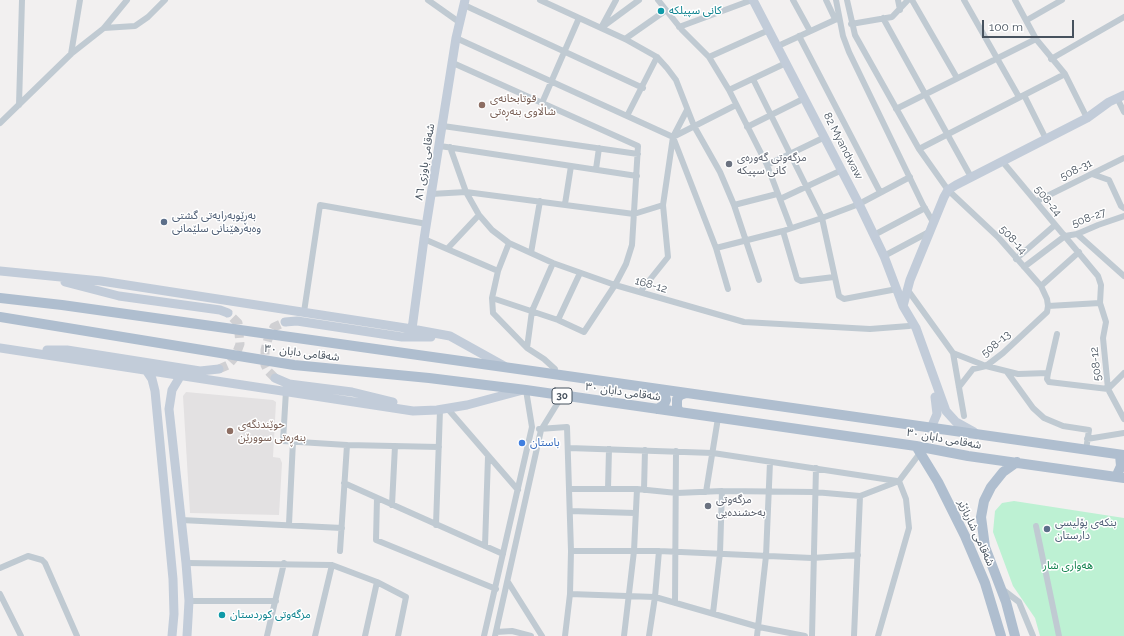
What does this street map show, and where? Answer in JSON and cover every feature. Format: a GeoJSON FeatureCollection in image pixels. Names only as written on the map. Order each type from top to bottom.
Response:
{"type":"FeatureCollection","features":[{"type":"Feature","properties":{"kind":"main road","name":"شەقامی دابان ٣٠"},"geometry":{"type":"LineString","coordinates":[[0,298],[62,305],[1122,455]]}},
{"type":"Feature","properties":{"kind":"main road","name":"شەقامی دابان ٣٠"},"geometry":{"type":"LineString","coordinates":[[0,317],[294,366],[429,378],[526,390],[918,449],[1120,477]]}},
{"type":"Feature","properties":{"kind":"main road"},"geometry":{"type":"LineString","coordinates":[[657,409],[664,405],[666,400],[665,395],[660,389]]}},
{"type":"Feature","properties":{"kind":"main road"},"geometry":{"type":"LineString","coordinates":[[680,412],[677,408],[677,399],[680,395],[686,393]]}},
{"type":"Feature","properties":{"kind":"main road","name":"شەقامی شارباژێر"},"geometry":{"type":"LineString","coordinates":[[918,449],[945,495],[968,542],[985,583],[1002,636]]}},
{"type":"Feature","properties":{"kind":"main road"},"geometry":{"type":"LineString","coordinates":[[1120,477],[1122,455]]}},
{"type":"Feature","properties":{"kind":"main road","name":"شەقامی شارباژێر"},"geometry":{"type":"LineString","coordinates":[[1015,636],[983,536],[982,509],[987,494],[996,479],[1017,462]]}},
{"type":"Feature","properties":{"kind":"street"},"geometry":{"type":"LineString","coordinates":[[19,105],[22,0]]}},
{"type":"Feature","properties":{"kind":"street"},"geometry":{"type":"LineString","coordinates":[[70,54],[80,0]]}},
{"type":"Feature","properties":{"kind":"street"},"geometry":{"type":"LineString","coordinates":[[0,123],[70,54],[104,28],[127,0]]}},
{"type":"Feature","properties":{"kind":"street"},"geometry":{"type":"LineString","coordinates":[[104,28],[135,26],[148,17],[165,0]]}},
{"type":"Feature","properties":{"kind":"street"},"geometry":{"type":"LineString","coordinates":[[428,0],[459,22]]}},
{"type":"Feature","properties":{"kind":"street"},"geometry":{"type":"LineString","coordinates":[[540,0],[625,39],[657,57],[676,80],[694,126],[720,172],[734,205],[759,280]]}},
{"type":"Feature","properties":{"kind":"street"},"geometry":{"type":"LineString","coordinates":[[601,28],[616,0]]}},
{"type":"Feature","properties":{"kind":"street"},"geometry":{"type":"LineString","coordinates":[[628,0],[635,1]]}},
{"type":"Feature","properties":{"kind":"street"},"geometry":{"type":"LineString","coordinates":[[658,0],[665,11],[679,27],[709,57],[729,90],[767,165],[791,228]]}},
{"type":"Feature","properties":{"kind":"street"},"geometry":{"type":"LineString","coordinates":[[679,27],[752,0]]}},
{"type":"Feature","properties":{"kind":"street","name":"82 Myandwaw"},"geometry":{"type":"LineString","coordinates":[[752,0],[778,46],[859,204],[884,256],[903,306]]}},
{"type":"Feature","properties":{"kind":"street"},"geometry":{"type":"LineString","coordinates":[[793,0],[810,31]]}},
{"type":"Feature","properties":{"kind":"street"},"geometry":{"type":"LineString","coordinates":[[826,0],[837,18],[846,45],[933,222]]}},
{"type":"Feature","properties":{"kind":"street"},"geometry":{"type":"LineString","coordinates":[[836,0],[837,18]]}},
{"type":"Feature","properties":{"kind":"street","name":"508-14"},"geometry":{"type":"LineString","coordinates":[[847,0],[851,24],[857,40],[919,149],[948,190],[998,237],[1041,286],[1047,309]]}},
{"type":"Feature","properties":{"kind":"street"},"geometry":{"type":"LineString","coordinates":[[898,0],[900,10]]}},
{"type":"Feature","properties":{"kind":"street"},"geometry":{"type":"LineString","coordinates":[[851,24],[892,17],[908,0]]}},
{"type":"Feature","properties":{"kind":"street"},"geometry":{"type":"LineString","coordinates":[[912,0],[957,78]]}},
{"type":"Feature","properties":{"kind":"street"},"geometry":{"type":"LineString","coordinates":[[964,0],[996,58],[1022,96],[1046,139]]}},
{"type":"Feature","properties":{"kind":"street"},"geometry":{"type":"LineString","coordinates":[[1015,0],[1027,20],[1036,40],[1051,60],[1065,74],[1087,118]]}},
{"type":"Feature","properties":{"kind":"street"},"geometry":{"type":"LineString","coordinates":[[1027,20],[1062,0]]}},
{"type":"Feature","properties":{"kind":"street"},"geometry":{"type":"LineString","coordinates":[[601,28],[635,1]]}},
{"type":"Feature","properties":{"kind":"street"},"geometry":{"type":"LineString","coordinates":[[465,2],[564,52],[643,88]]}},
{"type":"Feature","properties":{"kind":"street","name":"شەقامی باوزی ٨٦"},"geometry":{"type":"LineString","coordinates":[[412,329],[424,239],[456,38],[465,2]]}},
{"type":"Feature","properties":{"kind":"street"},"geometry":{"type":"LineString","coordinates":[[625,39],[665,11]]}},
{"type":"Feature","properties":{"kind":"street"},"geometry":{"type":"LineString","coordinates":[[1051,60],[1124,17]]}},
{"type":"Feature","properties":{"kind":"street"},"geometry":{"type":"LineString","coordinates":[[542,103],[579,18]]}},
{"type":"Feature","properties":{"kind":"street"},"geometry":{"type":"LineString","coordinates":[[778,46],[837,18]]}},
{"type":"Feature","properties":{"kind":"street"},"geometry":{"type":"LineString","coordinates":[[883,18],[971,177]]}},
{"type":"Feature","properties":{"kind":"street"},"geometry":{"type":"LineString","coordinates":[[709,57],[769,30]]}},
{"type":"Feature","properties":{"kind":"street"},"geometry":{"type":"LineString","coordinates":[[799,36],[880,192]]}},
{"type":"Feature","properties":{"kind":"street"},"geometry":{"type":"LineString","coordinates":[[456,38],[673,137],[716,248],[728,289]]}},
{"type":"Feature","properties":{"kind":"street"},"geometry":{"type":"LineString","coordinates":[[846,45],[857,40]]}},
{"type":"Feature","properties":{"kind":"street"},"geometry":{"type":"LineString","coordinates":[[896,109],[996,58],[1036,40]]}},
{"type":"Feature","properties":{"kind":"street"},"geometry":{"type":"LineString","coordinates":[[627,116],[643,88],[657,57]]}},
{"type":"Feature","properties":{"kind":"street"},"geometry":{"type":"LineString","coordinates":[[453,63],[638,146],[632,246],[626,264],[615,284],[584,332],[558,320],[492,298]]}},
{"type":"Feature","properties":{"kind":"street"},"geometry":{"type":"LineString","coordinates":[[729,90],[786,63]]}},
{"type":"Feature","properties":{"kind":"street"},"geometry":{"type":"LineString","coordinates":[[919,149],[1065,74]]}},
{"type":"Feature","properties":{"kind":"street"},"geometry":{"type":"LineString","coordinates":[[753,79],[822,218],[839,296],[844,299],[897,289]]}},
{"type":"Feature","properties":{"kind":"street"},"geometry":{"type":"LineString","coordinates":[[931,428],[936,419],[937,406],[929,379],[908,326],[903,306],[907,289],[929,232],[948,190],[1087,118],[1120,96],[1124,112]]}},
{"type":"Feature","properties":{"kind":"street"},"geometry":{"type":"LineString","coordinates":[[747,127],[804,98]]}},
{"type":"Feature","properties":{"kind":"street"},"geometry":{"type":"LineString","coordinates":[[673,137],[736,105]]}},
{"type":"Feature","properties":{"kind":"street"},"geometry":{"type":"LineString","coordinates":[[640,292],[668,257],[664,205],[673,137],[688,110]]}},
{"type":"Feature","properties":{"kind":"street"},"geometry":{"type":"LineString","coordinates":[[443,126],[638,154]]}},
{"type":"Feature","properties":{"kind":"street"},"geometry":{"type":"LineString","coordinates":[[767,165],[825,137]]}},
{"type":"Feature","properties":{"kind":"street"},"geometry":{"type":"LineString","coordinates":[[440,146],[637,176]]}},
{"type":"Feature","properties":{"kind":"street","name":"168-12"},"geometry":{"type":"LineString","coordinates":[[450,147],[466,192],[480,215],[492,230],[509,243],[553,263],[640,292],[744,322],[870,329],[908,326]]}},
{"type":"Feature","properties":{"kind":"street"},"geometry":{"type":"LineString","coordinates":[[596,170],[599,148]]}},
{"type":"Feature","properties":{"kind":"street","name":"508-31"},"geometry":{"type":"LineString","coordinates":[[1037,201],[1124,158]]}},
{"type":"Feature","properties":{"kind":"street","name":"508-24"},"geometry":{"type":"LineString","coordinates":[[1002,161],[1079,252]]}},
{"type":"Feature","properties":{"kind":"street"},"geometry":{"type":"LineString","coordinates":[[565,204],[571,166]]}},
{"type":"Feature","properties":{"kind":"street"},"geometry":{"type":"LineString","coordinates":[[734,205],[779,196],[807,187],[842,170]]}},
{"type":"Feature","properties":{"kind":"street"},"geometry":{"type":"LineString","coordinates":[[1092,174],[1109,180],[1121,206],[1124,208]]}},
{"type":"Feature","properties":{"kind":"street"},"geometry":{"type":"LineString","coordinates":[[716,248],[783,231],[822,218],[859,204],[910,177]]}},
{"type":"Feature","properties":{"kind":"street"},"geometry":{"type":"LineString","coordinates":[[431,194],[466,192],[634,214],[664,205]]}},
{"type":"Feature","properties":{"kind":"street"},"geometry":{"type":"LineString","coordinates":[[531,253],[540,201]]}},
{"type":"Feature","properties":{"kind":"street"},"geometry":{"type":"LineString","coordinates":[[304,312],[320,205],[427,224]]}},
{"type":"Feature","properties":{"kind":"street"},"geometry":{"type":"LineString","coordinates":[[874,235],[925,208]]}},
{"type":"Feature","properties":{"kind":"street"},"geometry":{"type":"LineString","coordinates":[[448,248],[480,215]]}},
{"type":"Feature","properties":{"kind":"street","name":"508-27"},"geometry":{"type":"LineString","coordinates":[[1024,267],[1065,236],[1077,234],[1124,216]]}},
{"type":"Feature","properties":{"kind":"street"},"geometry":{"type":"LineString","coordinates":[[1016,259],[1055,225]]}},
{"type":"Feature","properties":{"kind":"street"},"geometry":{"type":"LineString","coordinates":[[783,231],[797,279],[801,281],[834,277]]}},
{"type":"Feature","properties":{"kind":"street"},"geometry":{"type":"LineString","coordinates":[[884,256],[929,232]]}},
{"type":"Feature","properties":{"kind":"street"},"geometry":{"type":"LineString","coordinates":[[1077,234],[1124,276]]}},
{"type":"Feature","properties":{"kind":"street"},"geometry":{"type":"LineString","coordinates":[[424,239],[448,248],[498,271]]}},
{"type":"Feature","properties":{"kind":"street"},"geometry":{"type":"LineString","coordinates":[[509,243],[498,271],[492,298],[493,313],[527,348],[544,359],[555,369],[554,374]]}},
{"type":"Feature","properties":{"kind":"street"},"geometry":{"type":"LineString","coordinates":[[1041,286],[1079,252]]}},
{"type":"Feature","properties":{"kind":"street","name":"508-12"},"geometry":{"type":"LineString","coordinates":[[1079,252],[1098,276],[1101,284],[1100,303],[1106,322],[1103,338],[1108,389],[1124,419]]}},
{"type":"Feature","properties":{"kind":"street"},"geometry":{"type":"LineString","coordinates":[[527,348],[532,311],[553,263]]}},
{"type":"Feature","properties":{"kind":"street"},"geometry":{"type":"LineString","coordinates":[[0,271],[101,281],[450,336],[505,367]]}},
{"type":"Feature","properties":{"kind":"street"},"geometry":{"type":"LineString","coordinates":[[558,320],[580,273]]}},
{"type":"Feature","properties":{"kind":"street"},"geometry":{"type":"LineString","coordinates":[[36,274],[119,296],[220,310],[228,314]]}},
{"type":"Feature","properties":{"kind":"street"},"geometry":{"type":"LineString","coordinates":[[907,289],[953,353],[964,416]]}},
{"type":"Feature","properties":{"kind":"street"},"geometry":{"type":"LineString","coordinates":[[1047,309],[1100,303]]}},
{"type":"Feature","properties":{"kind":"street"},"geometry":{"type":"LineString","coordinates":[[903,306],[916,328],[946,411],[962,426],[980,436]]}},
{"type":"Feature","properties":{"kind":"street","name":"508-13"},"geometry":{"type":"LineString","coordinates":[[959,387],[973,369],[986,366],[1003,353],[1047,309]]}},
{"type":"Feature","properties":{"kind":"street"},"geometry":{"type":"LineString","coordinates":[[284,322],[297,321],[402,337],[450,336]]}},
{"type":"Feature","properties":{"kind":"street"},"geometry":{"type":"LineString","coordinates":[[1057,334],[1047,379],[1053,384],[1108,389],[1124,373]]}},
{"type":"Feature","properties":{"kind":"street"},"geometry":{"type":"LineString","coordinates":[[4,348],[67,350],[200,371],[219,369]]}},
{"type":"Feature","properties":{"kind":"street"},"geometry":{"type":"LineString","coordinates":[[4,348],[412,410],[443,409],[467,405],[526,390],[532,427],[484,636]]}},
{"type":"Feature","properties":{"kind":"street"},"geometry":{"type":"LineString","coordinates":[[953,353],[986,366],[1008,372],[1030,375],[1048,373]]}},
{"type":"Feature","properties":{"kind":"street"},"geometry":{"type":"LineString","coordinates":[[146,370],[152,379],[154,391],[172,579],[174,614],[172,636]]}},
{"type":"Feature","properties":{"kind":"street"},"geometry":{"type":"LineString","coordinates":[[1008,372],[1033,408],[1044,418],[1063,426],[1086,428],[1089,430],[1086,450]]}},
{"type":"Feature","properties":{"kind":"street"},"geometry":{"type":"LineString","coordinates":[[181,375],[172,390],[169,409],[186,563],[188,601],[187,636]]}},
{"type":"Feature","properties":{"kind":"street"},"geometry":{"type":"LineString","coordinates":[[275,378],[283,382],[352,392],[428,410]]}},
{"type":"Feature","properties":{"kind":"street"},"geometry":{"type":"LineString","coordinates":[[286,391],[283,441],[439,448]]}},
{"type":"Feature","properties":{"kind":"street"},"geometry":{"type":"LineString","coordinates":[[532,636],[512,631],[496,634],[541,430],[562,396]]}},
{"type":"Feature","properties":{"kind":"street"},"geometry":{"type":"LineString","coordinates":[[436,525],[439,448],[443,409]]}},
{"type":"Feature","properties":{"kind":"street"},"geometry":{"type":"LineString","coordinates":[[443,409],[518,490]]}},
{"type":"Feature","properties":{"kind":"street"},"geometry":{"type":"LineString","coordinates":[[706,492],[718,418]]}},
{"type":"Feature","properties":{"kind":"street"},"geometry":{"type":"LineString","coordinates":[[532,427],[541,430],[567,427],[569,448],[571,551],[570,594],[565,636]]}},
{"type":"Feature","properties":{"kind":"street"},"geometry":{"type":"LineString","coordinates":[[1088,439],[1124,433]]}},
{"type":"Feature","properties":{"kind":"street"},"geometry":{"type":"LineString","coordinates":[[289,524],[293,441]]}},
{"type":"Feature","properties":{"kind":"street"},"geometry":{"type":"LineString","coordinates":[[340,551],[347,445]]}},
{"type":"Feature","properties":{"kind":"street"},"geometry":{"type":"LineString","coordinates":[[392,505],[395,446]]}},
{"type":"Feature","properties":{"kind":"street"},"geometry":{"type":"LineString","coordinates":[[569,448],[713,453],[899,481]]}},
{"type":"Feature","properties":{"kind":"street"},"geometry":{"type":"LineString","coordinates":[[608,489],[609,449]]}},
{"type":"Feature","properties":{"kind":"street"},"geometry":{"type":"LineString","coordinates":[[570,489],[637,489],[677,493],[768,490],[860,496],[899,481],[918,449]]}},
{"type":"Feature","properties":{"kind":"street"},"geometry":{"type":"LineString","coordinates":[[644,490],[645,450]]}},
{"type":"Feature","properties":{"kind":"street"},"geometry":{"type":"LineString","coordinates":[[675,603],[674,551],[677,493],[676,451]]}},
{"type":"Feature","properties":{"kind":"street"},"geometry":{"type":"LineString","coordinates":[[485,546],[488,457]]}},
{"type":"Feature","properties":{"kind":"street"},"geometry":{"type":"LineString","coordinates":[[757,636],[766,556],[770,462]]}},
{"type":"Feature","properties":{"kind":"street"},"geometry":{"type":"LineString","coordinates":[[812,636],[812,558],[816,468]]}},
{"type":"Feature","properties":{"kind":"street"},"geometry":{"type":"LineString","coordinates":[[162,473],[176,472]]}},
{"type":"Feature","properties":{"kind":"street"},"geometry":{"type":"LineString","coordinates":[[878,636],[909,528],[906,499],[899,481]]}},
{"type":"Feature","properties":{"kind":"street"},"geometry":{"type":"LineString","coordinates":[[344,483],[503,554]]}},
{"type":"Feature","properties":{"kind":"street"},"geometry":{"type":"LineString","coordinates":[[624,636],[634,551],[637,489]]}},
{"type":"Feature","properties":{"kind":"street"},"geometry":{"type":"LineString","coordinates":[[713,613],[720,553],[722,491]]}},
{"type":"Feature","properties":{"kind":"street"},"geometry":{"type":"LineString","coordinates":[[854,636],[860,496]]}},
{"type":"Feature","properties":{"kind":"street"},"geometry":{"type":"LineString","coordinates":[[377,498],[376,540],[496,589]]}},
{"type":"Feature","properties":{"kind":"street"},"geometry":{"type":"LineString","coordinates":[[570,511],[635,513]]}},
{"type":"Feature","properties":{"kind":"street"},"geometry":{"type":"LineString","coordinates":[[182,520],[289,524],[342,528]]}},
{"type":"Feature","properties":{"kind":"street"},"geometry":{"type":"LineString","coordinates":[[1036,526],[1060,636]]}},
{"type":"Feature","properties":{"kind":"street"},"geometry":{"type":"LineString","coordinates":[[571,551],[674,551],[812,558],[858,555]]}},
{"type":"Feature","properties":{"kind":"street"},"geometry":{"type":"LineString","coordinates":[[649,636],[656,597],[659,551]]}},
{"type":"Feature","properties":{"kind":"street"},"geometry":{"type":"LineString","coordinates":[[0,568],[28,556],[45,562],[77,636]]}},
{"type":"Feature","properties":{"kind":"street"},"geometry":{"type":"LineString","coordinates":[[186,563],[284,563],[332,565],[377,582],[406,597],[398,636]]}},
{"type":"Feature","properties":{"kind":"street"},"geometry":{"type":"LineString","coordinates":[[267,636],[284,563]]}},
{"type":"Feature","properties":{"kind":"street"},"geometry":{"type":"LineString","coordinates":[[315,636],[332,565]]}},
{"type":"Feature","properties":{"kind":"street"},"geometry":{"type":"LineString","coordinates":[[365,636],[377,582]]}},
{"type":"Feature","properties":{"kind":"street"},"geometry":{"type":"LineString","coordinates":[[508,582],[542,636]]}},
{"type":"Feature","properties":{"kind":"street"},"geometry":{"type":"LineString","coordinates":[[1000,588],[1020,602],[1033,636]]}},
{"type":"Feature","properties":{"kind":"street"},"geometry":{"type":"LineString","coordinates":[[0,594],[21,636]]}},
{"type":"Feature","properties":{"kind":"street"},"geometry":{"type":"LineString","coordinates":[[570,594],[656,597],[759,627],[805,636]]}},
{"type":"Feature","properties":{"kind":"street"},"geometry":{"type":"LineString","coordinates":[[188,601],[276,601]]}},
{"type":"Feature","properties":{"kind":"shaded area","name":"خوێندنگەی بنەڕەتی سوورێن"},"geometry":{"type":"Polygon","coordinates":[[[186,392],[273,400],[276,402],[273,457],[280,458],[282,463],[279,515],[190,513],[183,396],[186,392]]]}},
{"type":"Feature","properties":{"kind":"green space","name":"هەواری شار"},"geometry":{"type":"Polygon","coordinates":[[[1014,501],[1124,518],[1124,636],[1040,636],[1035,618],[1013,586],[993,532],[995,511],[1002,503],[1014,501]]]}},
{"type":"Feature","properties":{"kind":"tunnel"},"geometry":{"type":"LineString","coordinates":[[219,369],[228,365],[235,357],[240,344],[238,323],[228,313]]}},
{"type":"Feature","properties":{"kind":"tunnel"},"geometry":{"type":"LineString","coordinates":[[275,378],[268,371],[265,365],[265,350],[268,339],[274,327],[285,322]]}},
{"type":"Feature","properties":{"kind":"place","name":"کانی سپیلکە"},"geometry":{"type":"Point","coordinates":[661,11]}},
{"type":"Feature","properties":{"kind":"place","name":"قوتابخانەی شاڵاوی بنەڕەتی"},"geometry":{"type":"Point","coordinates":[482,105]}},
{"type":"Feature","properties":{"kind":"place","name":"مزگەوتی گەورەی کانی سپیکە"},"geometry":{"type":"Point","coordinates":[729,164]}},
{"type":"Feature","properties":{"kind":"place","name":"بەڕێوبەرایەتی گشتی وەبەرهێنانی سلێمانی"},"geometry":{"type":"Point","coordinates":[164,222]}},
{"type":"Feature","properties":{"kind":"place","name":"خوێندنگەی بنەڕەتی سوورێن"},"geometry":{"type":"Point","coordinates":[230,431]}},
{"type":"Feature","properties":{"kind":"place","name":"باستان"},"geometry":{"type":"Point","coordinates":[522,443]}},
{"type":"Feature","properties":{"kind":"place","name":"مزگەوتی بەخشندەیی"},"geometry":{"type":"Point","coordinates":[708,506]}},
{"type":"Feature","properties":{"kind":"place","name":"بنکەی پۆلیسی دارستان"},"geometry":{"type":"Point","coordinates":[1047,529]}},
{"type":"Feature","properties":{"kind":"place","name":"مزگەوتی کوردستان"},"geometry":{"type":"Point","coordinates":[222,615]}}]}
